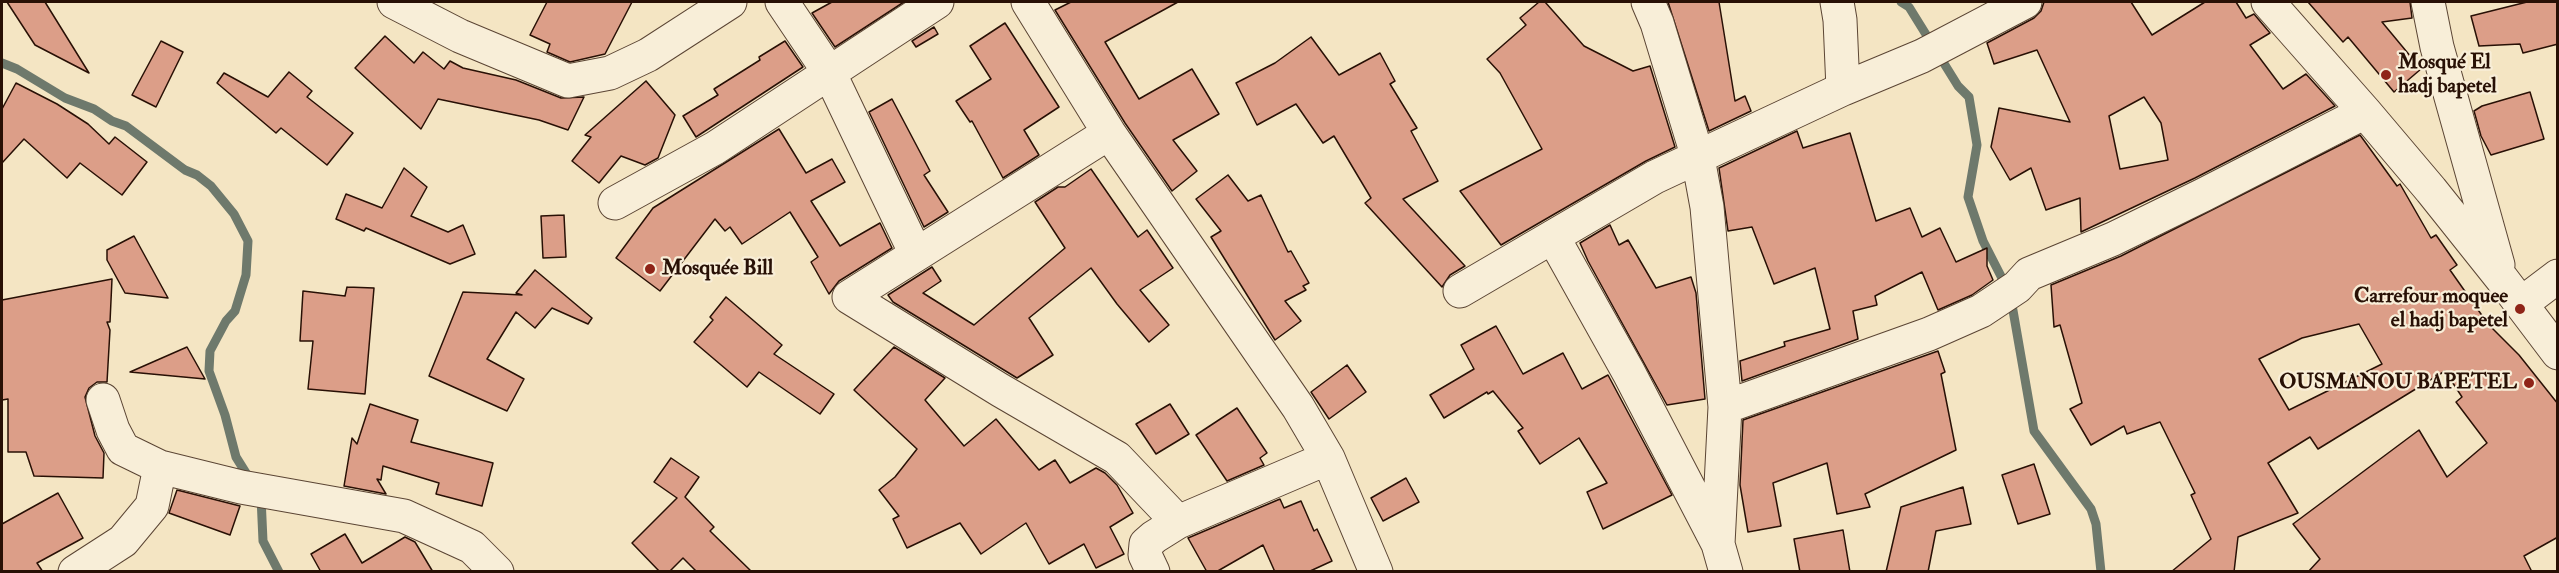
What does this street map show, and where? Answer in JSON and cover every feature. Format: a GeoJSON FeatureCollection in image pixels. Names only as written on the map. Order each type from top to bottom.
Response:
{"type":"FeatureCollection","features":[{"type":"Feature","properties":{"kind":"street"},"geometry":{"type":"LineString","coordinates":[[394,2],[460,36],[568,81],[610,73],[648,55],[730,2]]}},
{"type":"Feature","properties":{"kind":"street"},"geometry":{"type":"LineString","coordinates":[[782,2],[829,72],[916,254]]}},
{"type":"Feature","properties":{"kind":"street"},"geometry":{"type":"LineString","coordinates":[[615,203],[715,148],[937,2]]}},
{"type":"Feature","properties":{"kind":"street"},"geometry":{"type":"LineString","coordinates":[[1028,2],[1109,133],[1298,407],[1328,458],[1376,572]]}},
{"type":"Feature","properties":{"kind":"street"},"geometry":{"type":"LineString","coordinates":[[1648,2],[1657,23],[1698,158],[1707,207],[1725,407],[1722,558]]}},
{"type":"Feature","properties":{"kind":"street"},"geometry":{"type":"LineString","coordinates":[[1837,2],[1844,89]]}},
{"type":"Feature","properties":{"kind":"street"},"geometry":{"type":"LineString","coordinates":[[1460,291],[1655,177],[1933,50],[2025,2]]}},
{"type":"Feature","properties":{"kind":"street"},"geometry":{"type":"LineString","coordinates":[[2268,2],[2366,112],[2512,291],[2558,353]]}},
{"type":"Feature","properties":{"kind":"street"},"geometry":{"type":"LineString","coordinates":[[2428,2],[2437,47],[2512,291]]}},
{"type":"Feature","properties":{"kind":"street"},"geometry":{"type":"LineString","coordinates":[[1725,407],[1929,334],[1981,311],[2010,291],[2029,274],[2193,200],[2366,112]]}},
{"type":"Feature","properties":{"kind":"street"},"geometry":{"type":"LineString","coordinates":[[1109,133],[849,297],[1000,390],[1117,458],[1178,522]]}},
{"type":"Feature","properties":{"kind":"street"},"geometry":{"type":"LineString","coordinates":[[1553,237],[1629,373],[1722,558]]}},
{"type":"Feature","properties":{"kind":"street"},"geometry":{"type":"LineString","coordinates":[[2512,291],[2558,276]]}},
{"type":"Feature","properties":{"kind":"street"},"geometry":{"type":"LineString","coordinates":[[103,400],[123,449],[160,467],[278,495],[404,516],[471,547],[496,572]]}},
{"type":"Feature","properties":{"kind":"street"},"geometry":{"type":"LineString","coordinates":[[1153,572],[1145,555],[1146,544],[1178,522],[1328,458]]}},
{"type":"Feature","properties":{"kind":"street"},"geometry":{"type":"LineString","coordinates":[[75,572],[123,541],[152,506],[160,467]]}},
{"type":"Feature","properties":{"kind":"building"},"geometry":{"type":"Polygon","coordinates":[[[7,2],[45,2],[89,73],[35,45],[7,2]]]}},
{"type":"Feature","properties":{"kind":"building"},"geometry":{"type":"Polygon","coordinates":[[[547,2],[632,2],[605,54],[570,62],[547,52],[550,44],[530,35],[547,2]]]}},
{"type":"Feature","properties":{"kind":"building"},"geometry":{"type":"Polygon","coordinates":[[[832,2],[904,2],[835,47],[812,13],[832,2]]]}},
{"type":"Feature","properties":{"kind":"building"},"geometry":{"type":"Polygon","coordinates":[[[1071,2],[1178,2],[1105,42],[1139,99],[1192,69],[1219,114],[1173,140],[1197,171],[1172,191],[1125,123],[1055,10],[1071,2]]]}},
{"type":"Feature","properties":{"kind":"building"},"geometry":{"type":"Polygon","coordinates":[[[1539,2],[1545,2],[1584,46],[1633,71],[1650,66],[1675,147],[1646,161],[1501,245],[1460,191],[1542,149],[1500,73],[1487,59],[1526,25],[1520,18],[1539,2]]]}},
{"type":"Feature","properties":{"kind":"building"},"geometry":{"type":"Polygon","coordinates":[[[1668,2],[1719,2],[1735,101],[1745,96],[1751,111],[1709,131],[1668,2]]]}},
{"type":"Feature","properties":{"kind":"building"},"geometry":{"type":"Polygon","coordinates":[[[2044,2],[2131,2],[2152,35],[2205,2],[2236,2],[2246,18],[2254,14],[2270,33],[2250,45],[2283,89],[2306,74],[2335,106],[2195,178],[2081,232],[2080,198],[2046,210],[2031,168],[2010,180],[1991,147],[1999,108],[2070,122],[2037,50],[1994,64],[1987,43],[2034,18],[2041,11],[2044,2]],[[2144,97],[2109,116],[2120,169],[2168,160],[2161,123],[2144,97]]]}},
{"type":"Feature","properties":{"kind":"building"},"geometry":{"type":"Polygon","coordinates":[[[2308,2],[2410,2],[2412,18],[2382,22],[2421,69],[2394,92],[2348,37],[2343,42],[2308,2]]]}},
{"type":"Feature","properties":{"kind":"building"},"geometry":{"type":"Polygon","coordinates":[[[2527,2],[2558,2],[2558,44],[2523,53],[2520,44],[2479,46],[2471,16],[2527,2]]]}},
{"type":"Feature","properties":{"kind":"building"},"geometry":{"type":"Polygon","coordinates":[[[1005,23],[1059,107],[1024,130],[1039,155],[1003,178],[972,121],[970,122],[956,101],[991,79],[970,46],[1005,23]]]}},
{"type":"Feature","properties":{"kind":"building"},"geometry":{"type":"Polygon","coordinates":[[[934,27],[938,34],[916,47],[912,41],[934,27]]]}},
{"type":"Feature","properties":{"kind":"building"},"geometry":{"type":"Polygon","coordinates":[[[385,36],[414,63],[423,52],[444,69],[450,61],[463,68],[516,80],[561,98],[584,97],[568,130],[539,120],[438,99],[421,129],[355,68],[385,36]]]}},
{"type":"Feature","properties":{"kind":"building"},"geometry":{"type":"Polygon","coordinates":[[[1311,37],[1339,75],[1380,53],[1395,81],[1390,84],[1417,128],[1411,131],[1438,181],[1403,199],[1465,266],[1450,275],[1442,287],[1365,203],[1371,198],[1334,136],[1323,143],[1296,104],[1257,125],[1236,83],[1275,63],[1311,37]]]}},
{"type":"Feature","properties":{"kind":"building"},"geometry":{"type":"Polygon","coordinates":[[[161,41],[183,52],[156,107],[132,95],[161,41]]]}},
{"type":"Feature","properties":{"kind":"building"},"geometry":{"type":"Polygon","coordinates":[[[785,41],[803,67],[696,137],[683,116],[718,95],[714,89],[785,41]]]}},
{"type":"Feature","properties":{"kind":"building"},"geometry":{"type":"Polygon","coordinates":[[[289,72],[312,91],[307,97],[353,133],[327,165],[281,128],[276,133],[217,83],[224,73],[268,97],[289,72]]]}},
{"type":"Feature","properties":{"kind":"building"},"geometry":{"type":"Polygon","coordinates":[[[646,81],[675,115],[658,158],[645,165],[621,156],[599,183],[572,161],[591,137],[585,135],[646,81]]]}},
{"type":"Feature","properties":{"kind":"building"},"geometry":{"type":"Polygon","coordinates":[[[16,83],[57,104],[88,124],[109,144],[115,137],[147,162],[122,195],[80,163],[67,178],[24,139],[2,163],[2,109],[16,83]]]}},
{"type":"Feature","properties":{"kind":"building"},"geometry":{"type":"Polygon","coordinates":[[[2530,92],[2544,139],[2491,155],[2481,136],[2474,111],[2482,106],[2530,92]]]}},
{"type":"Feature","properties":{"kind":"building"},"geometry":{"type":"Polygon","coordinates":[[[892,99],[930,171],[924,175],[948,212],[924,227],[869,112],[892,99]]]}},
{"type":"Feature","properties":{"kind":"building"},"geometry":{"type":"Polygon","coordinates":[[[779,129],[806,173],[832,159],[845,182],[811,201],[840,246],[880,223],[892,248],[839,281],[829,294],[811,262],[818,257],[790,212],[742,244],[730,227],[725,231],[715,219],[660,291],[616,258],[653,208],[779,129]]]}},
{"type":"Feature","properties":{"kind":"building"},"geometry":{"type":"Polygon","coordinates":[[[1797,131],[1803,148],[1850,133],[1876,221],[1910,208],[1922,237],[1940,228],[1956,262],[1987,248],[1987,266],[1993,280],[1972,295],[1938,310],[1922,272],[1875,296],[1877,305],[1853,311],[1858,339],[1742,381],[1740,361],[1785,346],[1784,342],[1830,329],[1815,268],[1774,284],[1752,227],[1728,231],[1719,168],[1797,131]]]}},
{"type":"Feature","properties":{"kind":"building"},"geometry":{"type":"Polygon","coordinates":[[[2360,135],[2397,186],[2400,184],[2431,238],[2436,235],[2457,265],[2450,270],[2488,324],[2519,355],[2558,404],[2558,537],[2524,556],[2532,572],[2308,572],[2320,559],[2293,524],[2419,430],[2447,477],[2487,443],[2456,402],[2462,397],[2445,371],[2318,449],[2310,437],[2268,463],[2298,513],[2238,537],[2234,572],[2171,572],[2211,539],[2191,495],[2195,493],[2160,422],[2127,434],[2124,426],[2091,445],[2070,409],[2082,403],[2060,325],[2054,327],[2051,285],[2121,256],[2360,135]],[[2359,324],[2302,338],[2259,359],[2289,410],[2382,364],[2359,324]]]}},
{"type":"Feature","properties":{"kind":"building"},"geometry":{"type":"Polygon","coordinates":[[[404,168],[427,187],[411,216],[448,232],[463,225],[475,254],[450,264],[366,228],[364,231],[336,219],[346,194],[382,208],[404,168]]]}},
{"type":"Feature","properties":{"kind":"building"},"geometry":{"type":"Polygon","coordinates":[[[1091,169],[1138,237],[1147,230],[1173,268],[1140,290],[1169,325],[1149,342],[1091,268],[1029,318],[1053,355],[1017,378],[893,302],[888,295],[932,267],[941,281],[923,293],[974,325],[1065,248],[1035,202],[1058,187],[1065,187],[1091,169]]]}},
{"type":"Feature","properties":{"kind":"building"},"geometry":{"type":"Polygon","coordinates":[[[1228,175],[1248,201],[1261,195],[1288,252],[1291,251],[1309,283],[1303,286],[1306,290],[1285,301],[1301,321],[1275,340],[1211,237],[1221,231],[1196,199],[1228,175]]]}},
{"type":"Feature","properties":{"kind":"building"},"geometry":{"type":"Polygon","coordinates":[[[564,215],[566,257],[543,258],[541,216],[564,215]]]}},
{"type":"Feature","properties":{"kind":"building"},"geometry":{"type":"Polygon","coordinates":[[[1610,225],[1619,245],[1628,240],[1656,288],[1691,277],[1696,293],[1705,399],[1667,405],[1588,261],[1580,243],[1610,225]]]}},
{"type":"Feature","properties":{"kind":"building"},"geometry":{"type":"Polygon","coordinates":[[[134,236],[168,298],[125,293],[107,260],[107,250],[134,236]]]}},
{"type":"Feature","properties":{"kind":"building"},"geometry":{"type":"Polygon","coordinates":[[[535,270],[592,318],[588,324],[552,308],[535,328],[516,312],[487,359],[524,379],[507,411],[429,376],[463,292],[522,295],[516,293],[535,270]]]}},
{"type":"Feature","properties":{"kind":"building"},"geometry":{"type":"Polygon","coordinates":[[[112,279],[110,322],[107,322],[110,330],[107,382],[97,382],[89,388],[85,397],[95,436],[104,453],[103,478],[34,476],[26,452],[8,452],[8,399],[2,400],[2,300],[112,279]]]}},
{"type":"Feature","properties":{"kind":"building"},"geometry":{"type":"Polygon","coordinates":[[[347,287],[374,288],[365,394],[308,389],[313,341],[300,341],[303,291],[345,296],[347,287]]]}},
{"type":"Feature","properties":{"kind":"building"},"geometry":{"type":"Polygon","coordinates":[[[726,297],[782,345],[774,354],[834,394],[820,414],[759,372],[747,387],[694,342],[713,320],[710,317],[726,297]]]}},
{"type":"Feature","properties":{"kind":"building"},"geometry":{"type":"Polygon","coordinates":[[[1496,326],[1523,374],[1563,353],[1582,389],[1608,375],[1672,495],[1603,529],[1587,492],[1607,483],[1579,438],[1540,464],[1518,431],[1523,428],[1493,391],[1488,394],[1487,392],[1444,418],[1430,395],[1474,369],[1461,345],[1496,326]]]}},
{"type":"Feature","properties":{"kind":"building"},"geometry":{"type":"Polygon","coordinates":[[[187,347],[205,379],[130,372],[187,347]]]}},
{"type":"Feature","properties":{"kind":"building"},"geometry":{"type":"Polygon","coordinates":[[[894,347],[945,378],[925,400],[964,446],[996,419],[1039,470],[1055,460],[1070,483],[1096,468],[1105,473],[1117,485],[1133,513],[1110,527],[1124,554],[1096,568],[1084,544],[1049,564],[1026,523],[981,554],[960,523],[907,548],[893,519],[899,516],[879,490],[895,477],[917,449],[854,390],[894,347]]]}},
{"type":"Feature","properties":{"kind":"building"},"geometry":{"type":"Polygon","coordinates":[[[1938,351],[1945,372],[1941,374],[1956,450],[1865,494],[1870,507],[1837,514],[1827,463],[1773,483],[1781,526],[1748,532],[1740,485],[1743,420],[1938,351]]]}},
{"type":"Feature","properties":{"kind":"building"},"geometry":{"type":"Polygon","coordinates":[[[1347,365],[1366,392],[1329,419],[1311,392],[1347,365]]]}},
{"type":"Feature","properties":{"kind":"building"},"geometry":{"type":"Polygon","coordinates":[[[370,404],[418,420],[411,442],[493,463],[482,506],[436,494],[439,483],[383,466],[381,480],[377,479],[386,494],[344,486],[352,438],[357,444],[370,404]]]}},
{"type":"Feature","properties":{"kind":"building"},"geometry":{"type":"Polygon","coordinates":[[[1170,404],[1189,434],[1156,454],[1136,424],[1170,404]]]}},
{"type":"Feature","properties":{"kind":"building"},"geometry":{"type":"Polygon","coordinates":[[[1237,408],[1267,453],[1260,458],[1264,465],[1227,481],[1196,435],[1237,408]]]}},
{"type":"Feature","properties":{"kind":"building"},"geometry":{"type":"Polygon","coordinates":[[[671,458],[699,477],[685,497],[714,527],[710,531],[752,572],[697,572],[683,558],[669,572],[660,572],[632,543],[677,498],[654,482],[671,458]]]}},
{"type":"Feature","properties":{"kind":"building"},"geometry":{"type":"Polygon","coordinates":[[[2034,464],[2050,514],[2018,524],[2002,475],[2034,464]]]}},
{"type":"Feature","properties":{"kind":"building"},"geometry":{"type":"Polygon","coordinates":[[[1406,478],[1419,502],[1383,521],[1371,498],[1406,478]]]}},
{"type":"Feature","properties":{"kind":"building"},"geometry":{"type":"Polygon","coordinates":[[[1963,487],[1971,524],[1936,531],[1928,572],[1886,572],[1901,507],[1963,487]]]}},
{"type":"Feature","properties":{"kind":"building"},"geometry":{"type":"Polygon","coordinates":[[[177,490],[240,506],[230,535],[169,513],[177,490]]]}},
{"type":"Feature","properties":{"kind":"building"},"geometry":{"type":"Polygon","coordinates":[[[58,493],[83,538],[37,563],[43,572],[2,572],[2,524],[58,493]]]}},
{"type":"Feature","properties":{"kind":"building"},"geometry":{"type":"Polygon","coordinates":[[[1280,499],[1284,508],[1301,501],[1314,531],[1317,529],[1332,561],[1308,572],[1275,572],[1263,545],[1216,572],[1207,572],[1188,538],[1280,499]]]}},
{"type":"Feature","properties":{"kind":"building"},"geometry":{"type":"Polygon","coordinates":[[[1843,530],[1850,572],[1800,572],[1794,539],[1843,530]]]}},
{"type":"Feature","properties":{"kind":"building"},"geometry":{"type":"Polygon","coordinates":[[[345,534],[362,563],[405,537],[415,542],[433,572],[321,572],[311,554],[345,534]]]}},
{"type":"Feature","properties":{"kind":"waterway"},"geometry":{"type":"LineString","coordinates":[[1901,2],[1909,7],[1958,86],[1969,97],[1977,145],[1968,197],[1983,241],[2006,286]]}},
{"type":"Feature","properties":{"kind":"waterway"},"geometry":{"type":"LineString","coordinates":[[2,63],[17,69],[65,98],[94,109],[112,121],[126,126],[185,170],[197,175],[211,186],[234,214],[248,241],[246,275],[235,311],[226,321],[210,351],[209,371],[225,415],[236,457],[251,481]]}},
{"type":"Feature","properties":{"kind":"waterway"},"geometry":{"type":"LineString","coordinates":[[2011,299],[2034,431],[2091,509],[2096,524],[2101,572]]}},
{"type":"Feature","properties":{"kind":"waterway"},"geometry":{"type":"LineString","coordinates":[[261,497],[263,541],[279,572]]}},
{"type":"Feature","properties":{"kind":"place","name":"Mosqué El hadj bapetel"},"geometry":{"type":"Point","coordinates":[2386,75]}},
{"type":"Feature","properties":{"kind":"place","name":"Mosquée Bill"},"geometry":{"type":"Point","coordinates":[650,269]}},
{"type":"Feature","properties":{"kind":"place","name":"Carrefour moquee el hadj bapetel"},"geometry":{"type":"Point","coordinates":[2520,309]}},
{"type":"Feature","properties":{"kind":"place","name":"OUSMANOU BAPETEL"},"geometry":{"type":"Point","coordinates":[2529,383]}}]}
